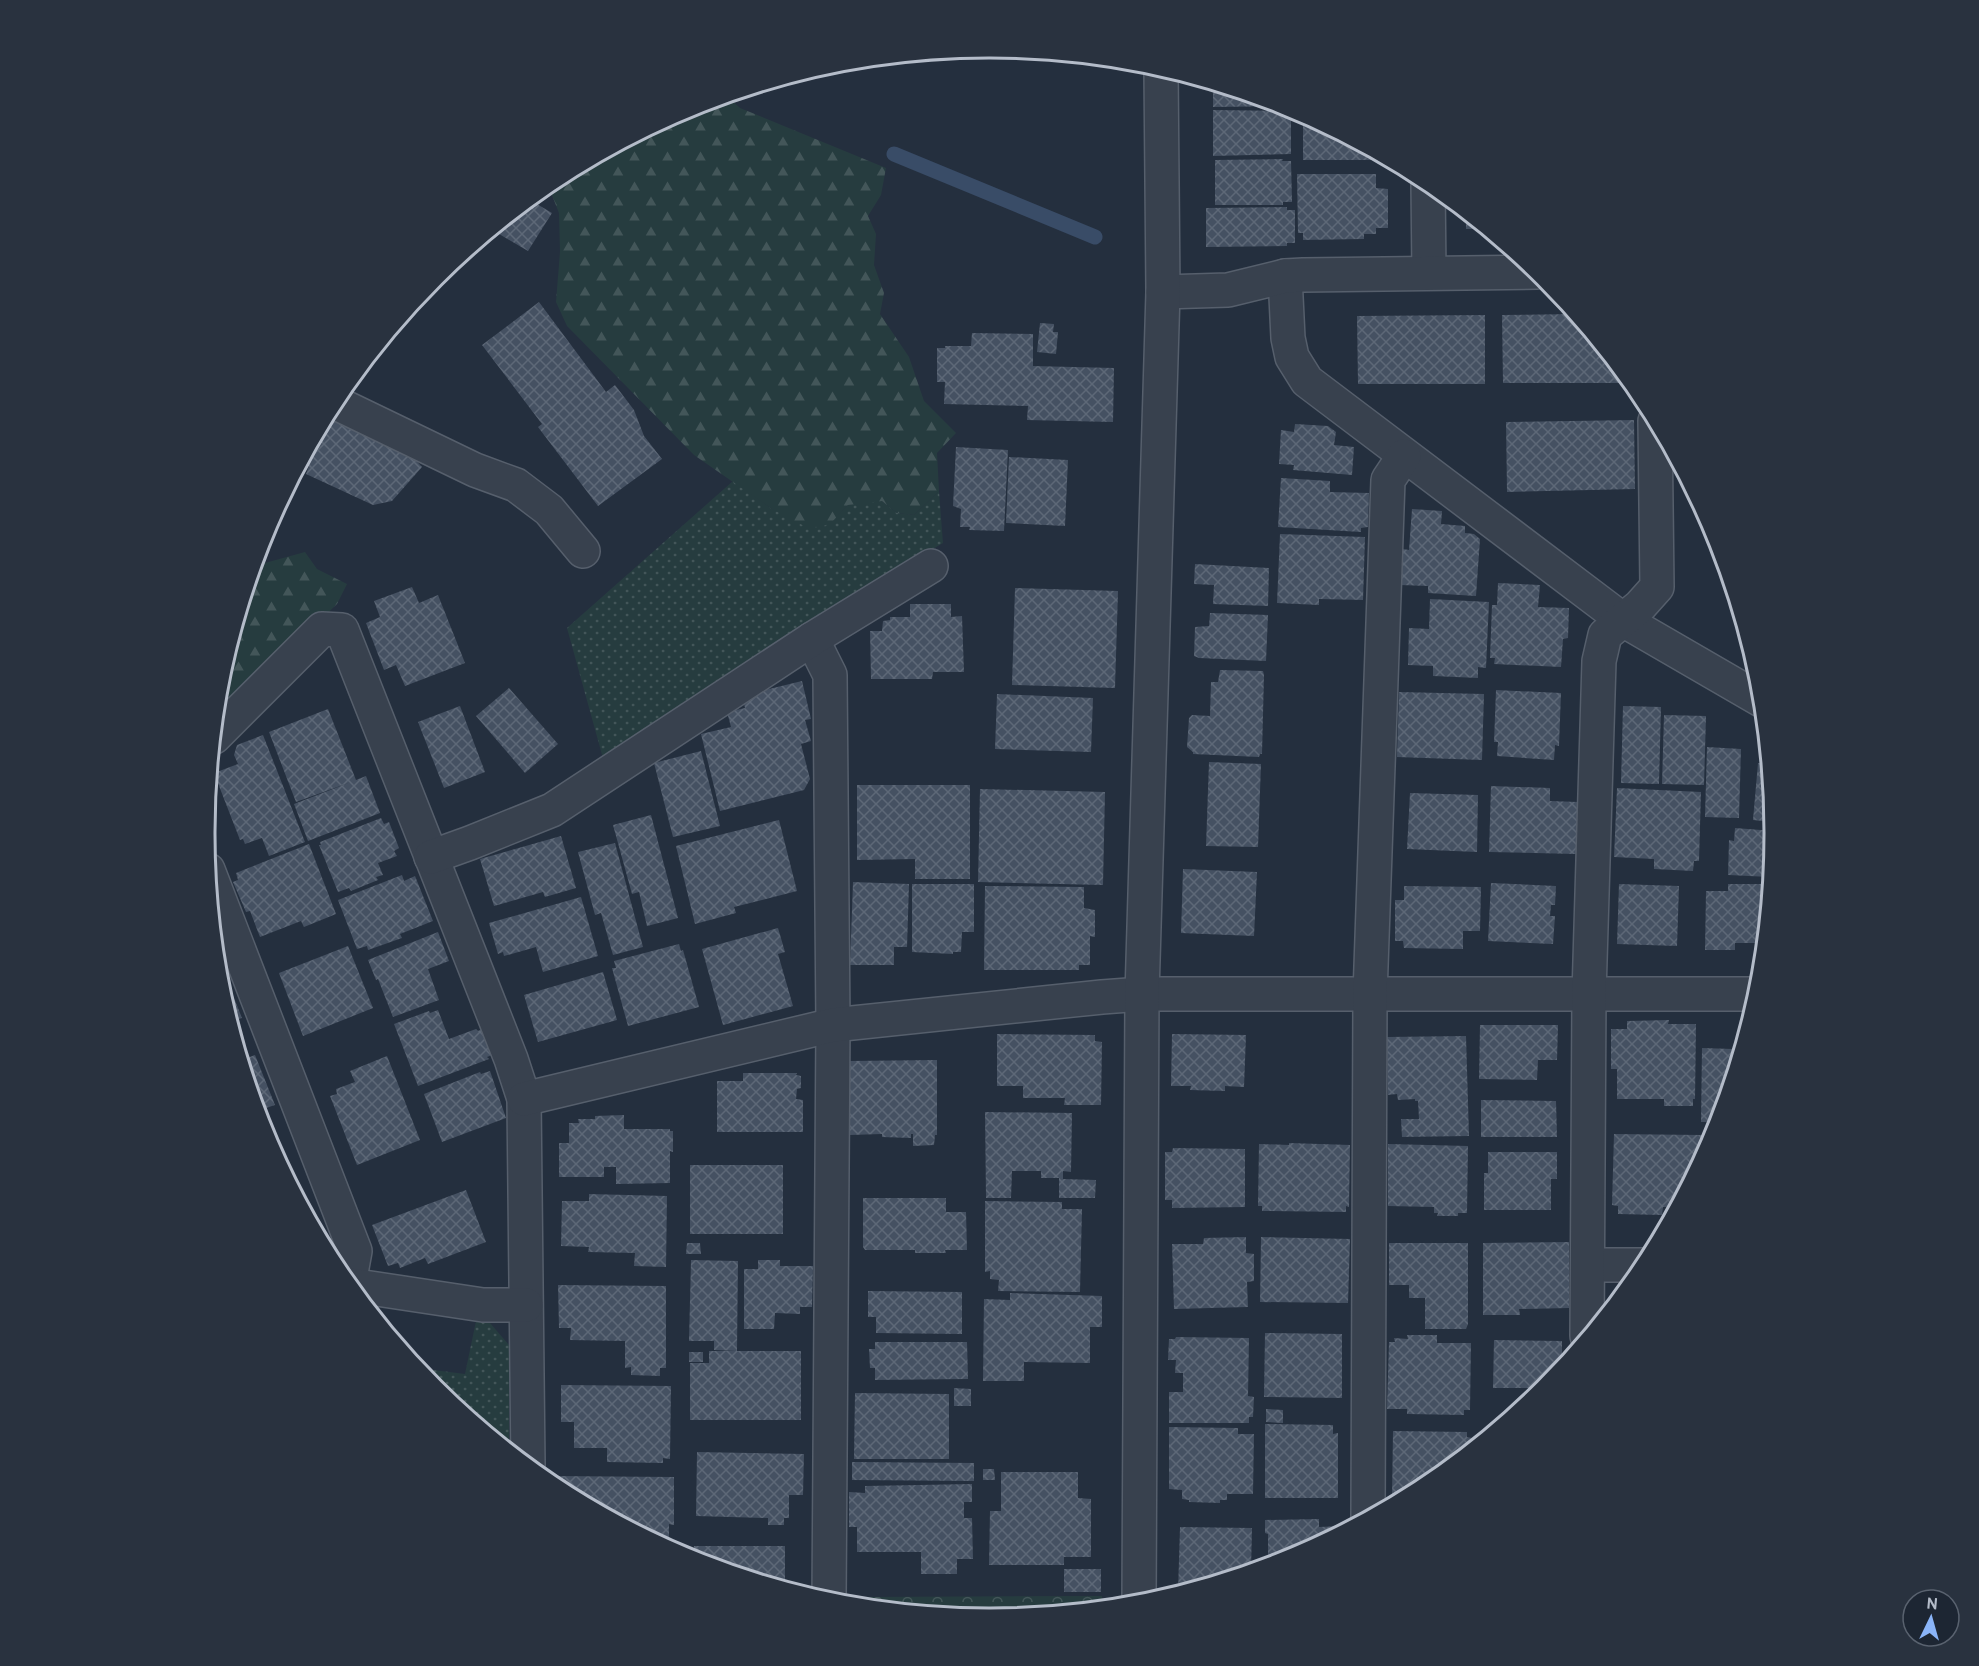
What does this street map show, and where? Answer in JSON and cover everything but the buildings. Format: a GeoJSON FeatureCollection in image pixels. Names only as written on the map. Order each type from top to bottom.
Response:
{"type":"FeatureCollection","features":[{"type":"Feature","properties":{"kind":"street"},"geometry":{"type":"LineString","coordinates":[[1139,1593],[1142,994],[1163,292],[1161,78]]}},
{"type":"Feature","properties":{"kind":"street"},"geometry":{"type":"LineString","coordinates":[[1428,195],[1429,273]]}},
{"type":"Feature","properties":{"kind":"street"},"geometry":{"type":"LineString","coordinates":[[1163,292],[1228,290],[1285,276],[1523,272]]}},
{"type":"Feature","properties":{"kind":"street"},"geometry":{"type":"LineString","coordinates":[[1285,276],[1288,338],[1292,357],[1307,381],[1623,620],[1751,694]]}},
{"type":"Feature","properties":{"kind":"street"},"geometry":{"type":"LineString","coordinates":[[344,407],[475,470],[516,485],[549,510],[583,551]]}},
{"type":"Feature","properties":{"kind":"street"},"geometry":{"type":"LineString","coordinates":[[1587,1325],[1589,994],[1599,661],[1605,635],[1640,606],[1657,587],[1655,438]]}},
{"type":"Feature","properties":{"kind":"street"},"geometry":{"type":"LineString","coordinates":[[1368,1509],[1370,995],[1388,480],[1404,456]]}},
{"type":"Feature","properties":{"kind":"street"},"geometry":{"type":"LineString","coordinates":[[431,857],[552,810],[812,639],[930,566]]}},
{"type":"Feature","properties":{"kind":"street"},"geometry":{"type":"LineString","coordinates":[[223,728],[322,629],[342,630],[511,1059],[524,1099],[528,1454]]}},
{"type":"Feature","properties":{"kind":"street"},"geometry":{"type":"LineString","coordinates":[[812,639],[830,675],[833,1025],[829,1591]]}},
{"type":"Feature","properties":{"kind":"street"},"geometry":{"type":"LineString","coordinates":[[218,897],[355,1251],[352,1271]]}},
{"type":"Feature","properties":{"kind":"street"},"geometry":{"type":"LineString","coordinates":[[524,1099],[833,1025],[1102,997],[1142,994],[1747,994]]}},
{"type":"Feature","properties":{"kind":"street"},"geometry":{"type":"LineString","coordinates":[[1588,1265],[1632,1265]]}},
{"type":"Feature","properties":{"kind":"street"},"geometry":{"type":"LineString","coordinates":[[363,1287],[483,1305],[526,1305]]}},
{"type":"Feature","properties":{"kind":"green space"},"geometry":{"type":"Polygon","coordinates":[[[734,102],[740,108],[886,168],[881,195],[868,216],[876,234],[874,265],[884,293],[880,314],[909,357],[924,401],[956,433],[937,453],[939,491],[914,515],[897,513],[882,501],[848,505],[831,523],[808,528],[772,509],[694,455],[567,326],[556,302],[560,252],[559,213],[552,194],[559,189],[647,138],[693,117],[734,102]]]}},
{"type":"Feature","properties":{"kind":"green space"},"geometry":{"type":"Polygon","coordinates":[[[733,481],[772,509],[830,523],[848,505],[864,500],[882,501],[897,513],[914,515],[939,491],[943,543],[857,594],[604,762],[567,628],[733,481]]]}},
{"type":"Feature","properties":{"kind":"green space"},"geometry":{"type":"Polygon","coordinates":[[[305,552],[317,569],[347,584],[337,604],[225,712],[241,633],[264,563],[305,552]]]}},
{"type":"Feature","properties":{"kind":"green space"},"geometry":{"type":"Polygon","coordinates":[[[476,1321],[490,1323],[509,1345],[509,1440],[431,1370],[465,1374],[476,1321]]]}},
{"type":"Feature","properties":{"kind":"green space"},"geometry":{"type":"Polygon","coordinates":[[[1102,1596],[1102,1599],[1040,1606],[990,1608],[939,1606],[863,1597],[1102,1596]]]}},
{"type":"Feature","properties":{"kind":"waterway"},"geometry":{"type":"LineString","coordinates":[[894,154],[1095,237]]}}]}
